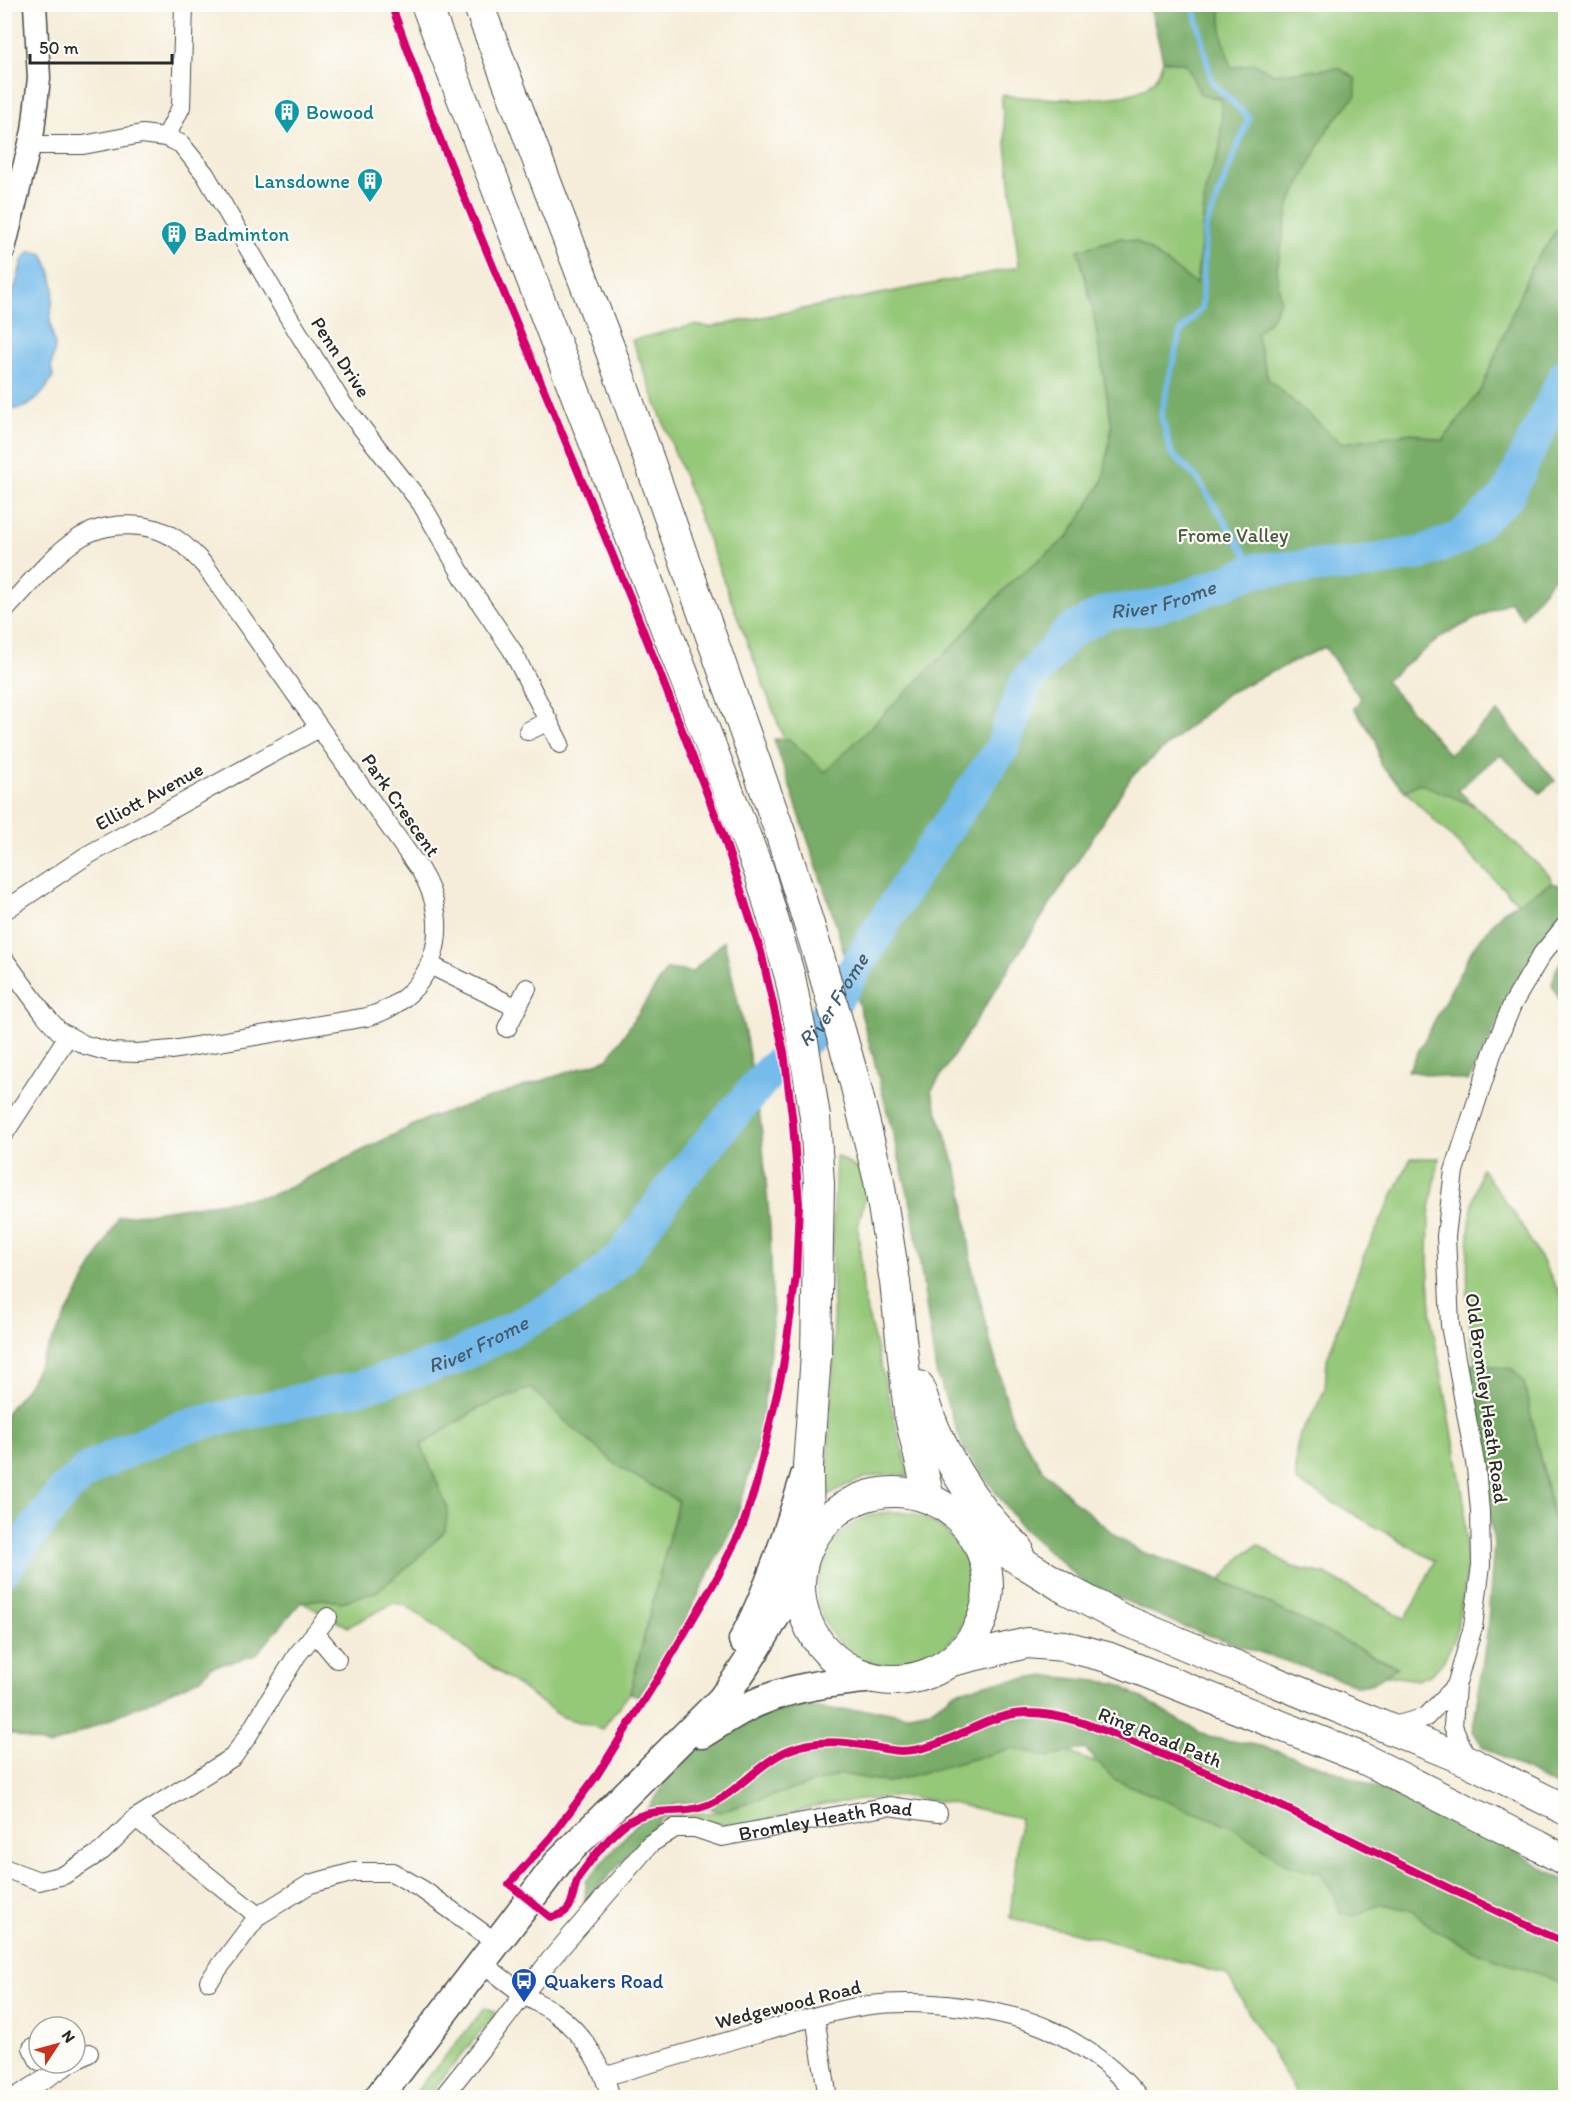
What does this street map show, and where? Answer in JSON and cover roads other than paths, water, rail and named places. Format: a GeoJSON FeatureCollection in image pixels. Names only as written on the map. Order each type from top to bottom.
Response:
{"type":"FeatureCollection","features":[{"type":"Feature","properties":{"kind":"highway"},"geometry":{"type":"LineString","coordinates":[[426,4],[760,874],[790,977],[815,1117],[819,1184],[816,1356],[808,1466],[805,1558],[800,1595],[806,1618],[816,1639],[832,1657],[852,1670],[874,1678],[902,1680],[928,1674],[952,1661],[1027,1643],[1064,1646],[1107,1657],[1360,1757],[1566,1861]]}},
{"type":"Feature","properties":{"kind":"highway"},"geometry":{"type":"LineString","coordinates":[[478,4],[611,352],[781,835],[854,1079],[879,1181],[891,1251],[909,1413],[929,1498]]}},
{"type":"Feature","properties":{"kind":"highway"},"geometry":{"type":"LineString","coordinates":[[899,1317],[926,1410],[953,1464],[977,1503],[1009,1539],[1066,1589]]}},
{"type":"Feature","properties":{"kind":"highway"},"geometry":{"type":"LineString","coordinates":[[805,1558],[820,1527],[834,1513],[870,1494],[890,1491],[910,1492],[929,1498],[952,1511],[970,1530],[981,1548],[987,1568],[989,1588],[986,1609],[978,1629],[967,1646],[952,1661]]}},
{"type":"Feature","properties":{"kind":"highway"},"geometry":{"type":"LineString","coordinates":[[970,1530],[1066,1589],[1122,1619],[1468,1761],[1566,1810]]}},
{"type":"Feature","properties":{"kind":"main road"},"geometry":{"type":"LineString","coordinates":[[378,2097],[612,1791],[729,1667],[755,1617],[789,1528],[808,1466]]}},
{"type":"Feature","properties":{"kind":"main road"},"geometry":{"type":"LineString","coordinates":[[560,1860],[721,1700],[742,1673],[770,1628],[805,1558]]}},
{"type":"Feature","properties":{"kind":"main road"},"geometry":{"type":"LineString","coordinates":[[667,1756],[728,1718],[768,1698],[820,1684],[874,1678]]}},
{"type":"Feature","properties":{"kind":"street"},"geometry":{"type":"LineString","coordinates":[[4,249],[31,145],[39,78],[35,4]]}},
{"type":"Feature","properties":{"kind":"street"},"geometry":{"type":"LineString","coordinates":[[31,145],[83,145],[142,134],[166,136],[181,107],[184,4]]}},
{"type":"Feature","properties":{"kind":"street","name":"Penn Drive"},"geometry":{"type":"LineString","coordinates":[[166,136],[181,144],[205,174],[342,403],[421,503],[466,582],[512,650],[560,744]]}},
{"type":"Feature","properties":{"kind":"street","name":"Park Crescent"},"geometry":{"type":"LineString","coordinates":[[4,611],[65,548],[86,534],[118,526],[138,526],[157,530],[183,544],[206,567],[430,887],[438,927],[430,965],[421,980],[407,995],[382,1012],[367,1017],[172,1050],[137,1053],[98,1049],[59,1031],[4,959]]}},
{"type":"Feature","properties":{"kind":"street"},"geometry":{"type":"LineString","coordinates":[[528,732],[549,721]]}},
{"type":"Feature","properties":{"kind":"street","name":"Elliott Avenue"},"geometry":{"type":"LineString","coordinates":[[4,910],[86,856],[320,728]]}},
{"type":"Feature","properties":{"kind":"street","name":"Old Bromley Heath Road"},"geometry":{"type":"LineString","coordinates":[[1468,1761],[1453,1726],[1456,1686],[1473,1627],[1481,1565],[1480,1511],[1476,1468],[1450,1325],[1446,1236],[1454,1170],[1475,1101],[1512,1005],[1542,954],[1566,924]]}},
{"type":"Feature","properties":{"kind":"street"},"geometry":{"type":"LineString","coordinates":[[430,965],[517,1008]]}},
{"type":"Feature","properties":{"kind":"street"},"geometry":{"type":"LineString","coordinates":[[507,1028],[527,988]]}},
{"type":"Feature","properties":{"kind":"street"},"geometry":{"type":"LineString","coordinates":[[4,1134],[68,1036]]}},
{"type":"Feature","properties":{"kind":"street"},"geometry":{"type":"LineString","coordinates":[[4,1868],[39,1881],[64,1875],[102,1851],[136,1818],[233,1757],[297,1655],[328,1617]]}},
{"type":"Feature","properties":{"kind":"street"},"geometry":{"type":"LineString","coordinates":[[315,1634],[337,1659]]}},
{"type":"Feature","properties":{"kind":"street","name":"Old Bromley Heath Road"},"geometry":{"type":"LineString","coordinates":[[1386,1728],[1426,1717],[1456,1686]]}},
{"type":"Feature","properties":{"kind":"street","name":"Bromley Heath Road"},"geometry":{"type":"LineString","coordinates":[[442,2097],[550,1960],[650,1844],[675,1828],[695,1828],[723,1837],[889,1806],[938,1814]]}},
{"type":"Feature","properties":{"kind":"street"},"geometry":{"type":"LineString","coordinates":[[136,1818],[258,1916]]}},
{"type":"Feature","properties":{"kind":"street"},"geometry":{"type":"LineString","coordinates":[[209,1981],[258,1916],[310,1884],[354,1872],[392,1872],[423,1890],[489,1953],[523,1994],[555,2013],[572,2028],[595,2056],[606,2076],[611,2097]]}},
{"type":"Feature","properties":{"kind":"street","name":"Wedgewood Road"},"geometry":{"type":"LineString","coordinates":[[606,2076],[815,2017],[869,2005],[912,2003],[1002,2014],[1052,2031],[1094,2055],[1129,2085],[1139,2097]]}},
{"type":"Feature","properties":{"kind":"street"},"geometry":{"type":"LineString","coordinates":[[815,2017],[828,2097]]}},
{"type":"Feature","properties":{"kind":"street"},"geometry":{"type":"LineString","coordinates":[[14,2097],[30,2075]]}},
{"type":"Feature","properties":{"kind":"water"},"geometry":{"type":"Polygon","coordinates":[[[30,251],[43,254],[50,269],[54,288],[50,321],[55,347],[51,367],[53,377],[34,402],[13,409],[5,407],[5,309],[16,284],[22,261],[30,251]]]}},
{"type":"Feature","properties":{"kind":"waterway"},"geometry":{"type":"LineString","coordinates":[[1193,4],[1212,82],[1249,118],[1205,229],[1202,307],[1180,333],[1161,414],[1171,453],[1197,478],[1256,570]]}},
{"type":"Feature","properties":{"kind":"waterway","name":"River Frome"},"geometry":{"type":"LineString","coordinates":[[4,1569],[65,1490],[89,1469],[121,1453],[183,1427],[365,1386],[453,1359],[578,1295],[622,1257],[677,1181],[770,1071],[818,1028],[918,868],[1002,748],[1026,683],[1069,632],[1107,612],[1149,608],[1184,598],[1256,570],[1356,564],[1421,553],[1460,538],[1507,496],[1566,374]]}},
{"type":"Feature","properties":{"kind":"place","name":"Bowood"},"geometry":{"type":"Point","coordinates":[287,135]}},
{"type":"Feature","properties":{"kind":"place","name":"Lansdowne"},"geometry":{"type":"Point","coordinates":[370,204]}},
{"type":"Feature","properties":{"kind":"place","name":"Badminton"},"geometry":{"type":"Point","coordinates":[174,257]}},
{"type":"Feature","properties":{"kind":"place","name":"Quakers Road"},"geometry":{"type":"Point","coordinates":[524,2004]}},
{"type":"Feature","properties":{"kind":"park label","name":"Frome Valley"},"geometry":{"type":"Point","coordinates":[1233,535]}}]}
